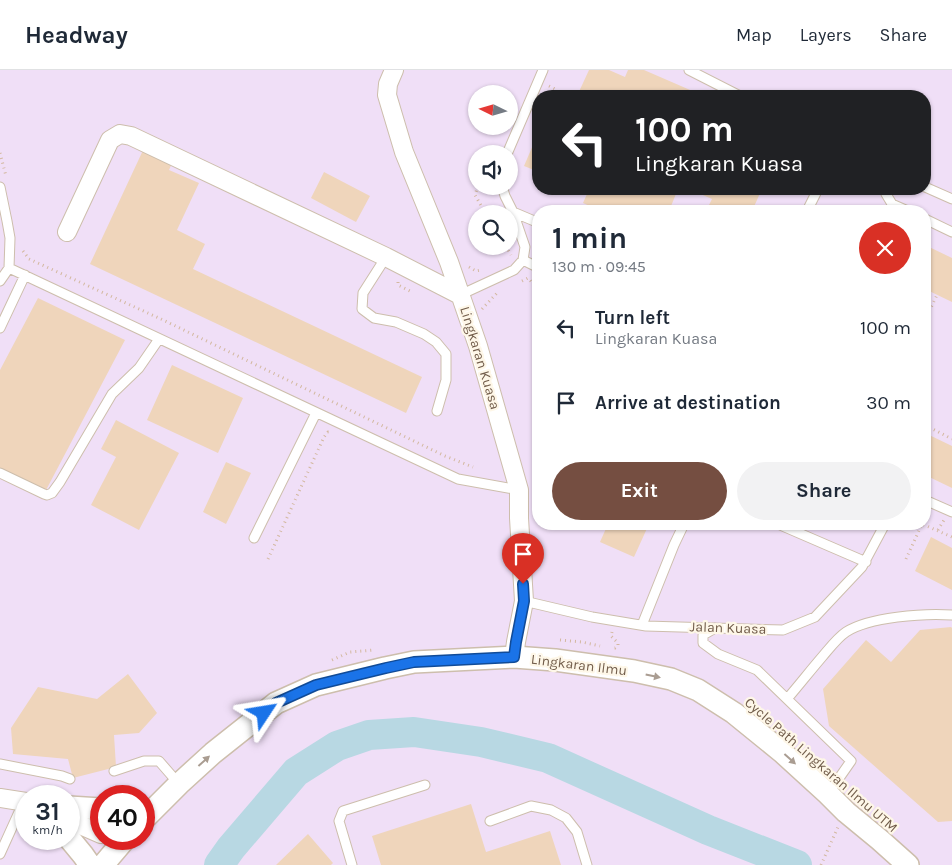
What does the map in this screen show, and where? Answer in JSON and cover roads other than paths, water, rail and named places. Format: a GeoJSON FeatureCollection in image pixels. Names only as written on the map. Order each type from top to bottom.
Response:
{"type":"FeatureCollection","features":[{"type":"Feature","properties":{"kind":"street","name":"Lingkaran Kuasa"},"geometry":{"type":"LineString","coordinates":[[394,70],[388,84],[387,96],[404,152],[450,262],[478,346],[520,490],[519,518],[524,601],[514,657]]}},
{"type":"Feature","properties":{"kind":"street"},"geometry":{"type":"LineString","coordinates":[[67,232],[110,140],[120,134],[131,136],[386,257],[460,295]]}},
{"type":"Feature","properties":{"kind":"street","name":"Lingkaran Ilmu"},"geometry":{"type":"LineString","coordinates":[[155,806],[213,753],[276,703],[316,685],[414,662],[514,657],[555,660],[634,672],[671,680],[698,690],[734,713],[782,752],[846,812],[908,864]]}},
{"type":"Feature","properties":{"kind":"street"},"geometry":{"type":"LineString","coordinates":[[0,798],[15,800]]}},
{"type":"Feature","properties":{"kind":"street"},"geometry":{"type":"LineString","coordinates":[[79,850],[90,865]]}},
{"type":"Feature","properties":{"kind":"street"},"geometry":{"type":"LineString","coordinates":[[103,865],[113,850]]}},
{"type":"Feature","properties":{"kind":"lane"},"geometry":{"type":"LineString","coordinates":[[534,90],[543,70]]}},
{"type":"Feature","properties":{"kind":"lane"},"geometry":{"type":"LineString","coordinates":[[688,70],[728,90]]}},
{"type":"Feature","properties":{"kind":"lane"},"geometry":{"type":"LineString","coordinates":[[511,145],[532,96]]}},
{"type":"Feature","properties":{"kind":"lane"},"geometry":{"type":"LineString","coordinates":[[931,190],[952,199]]}},
{"type":"Feature","properties":{"kind":"lane"},"geometry":{"type":"LineString","coordinates":[[0,281],[9,268],[10,238],[1,193]]}},
{"type":"Feature","properties":{"kind":"lane"},"geometry":{"type":"LineString","coordinates":[[887,195],[894,205]]}},
{"type":"Feature","properties":{"kind":"lane"},"geometry":{"type":"LineString","coordinates":[[518,214],[532,220]]}},
{"type":"Feature","properties":{"kind":"lane"},"geometry":{"type":"LineString","coordinates":[[931,222],[952,232]]}},
{"type":"Feature","properties":{"kind":"lane"},"geometry":{"type":"LineString","coordinates":[[460,295],[514,270],[523,260],[525,247],[518,227]]}},
{"type":"Feature","properties":{"kind":"lane"},"geometry":{"type":"LineString","coordinates":[[386,257],[363,293],[362,309],[374,318],[396,322],[424,334],[436,342],[446,354],[446,380],[437,412]]}},
{"type":"Feature","properties":{"kind":"lane"},"geometry":{"type":"LineString","coordinates":[[523,260],[532,264]]}},
{"type":"Feature","properties":{"kind":"lane"},"geometry":{"type":"LineString","coordinates":[[9,268],[458,480],[520,490]]}},
{"type":"Feature","properties":{"kind":"lane"},"geometry":{"type":"LineString","coordinates":[[0,328],[25,276]]}},
{"type":"Feature","properties":{"kind":"lane"},"geometry":{"type":"LineString","coordinates":[[0,473],[44,494],[47,495],[52,492],[60,482],[112,394],[140,368],[159,339]]}},
{"type":"Feature","properties":{"kind":"lane"},"geometry":{"type":"LineString","coordinates":[[254,538],[316,412]]}},
{"type":"Feature","properties":{"kind":"lane"},"geometry":{"type":"LineString","coordinates":[[931,503],[952,512]]}},
{"type":"Feature","properties":{"kind":"lane"},"geometry":{"type":"LineString","coordinates":[[642,625],[681,530]]}},
{"type":"Feature","properties":{"kind":"lane"},"geometry":{"type":"LineString","coordinates":[[792,530],[866,562]]}},
{"type":"Feature","properties":{"kind":"lane","name":"Jalan Kuasa"},"geometry":{"type":"LineString","coordinates":[[524,601],[592,617],[642,625],[783,630],[815,617],[866,562],[881,530]]}},
{"type":"Feature","properties":{"kind":"lane"},"geometry":{"type":"LineString","coordinates":[[787,699],[844,633],[858,625],[906,616],[952,614]]}},
{"type":"Feature","properties":{"kind":"lane"},"geometry":{"type":"LineString","coordinates":[[715,628],[703,635],[703,643],[718,654],[757,670],[851,761],[828,794]]}},
{"type":"Feature","properties":{"kind":"lane"},"geometry":{"type":"LineString","coordinates":[[114,771],[144,761],[156,760],[162,764],[179,784]]}},
{"type":"Feature","properties":{"kind":"lane"},"geometry":{"type":"LineString","coordinates":[[0,764],[70,779]]}},
{"type":"Feature","properties":{"kind":"lane"},"geometry":{"type":"LineString","coordinates":[[352,865],[339,821],[343,811],[425,784]]}},
{"type":"Feature","properties":{"kind":"lane"},"geometry":{"type":"LineString","coordinates":[[490,822],[530,806],[551,810],[566,818],[577,832],[588,865]]}},
{"type":"Feature","properties":{"kind":"lane"},"geometry":{"type":"LineString","coordinates":[[0,854],[15,822]]}},
{"type":"Feature","properties":{"kind":"waterway"},"geometry":{"type":"LineString","coordinates":[[219,865],[231,848],[296,772],[337,746],[369,735],[414,732],[481,742],[548,758],[708,830],[797,865]]}}]}
